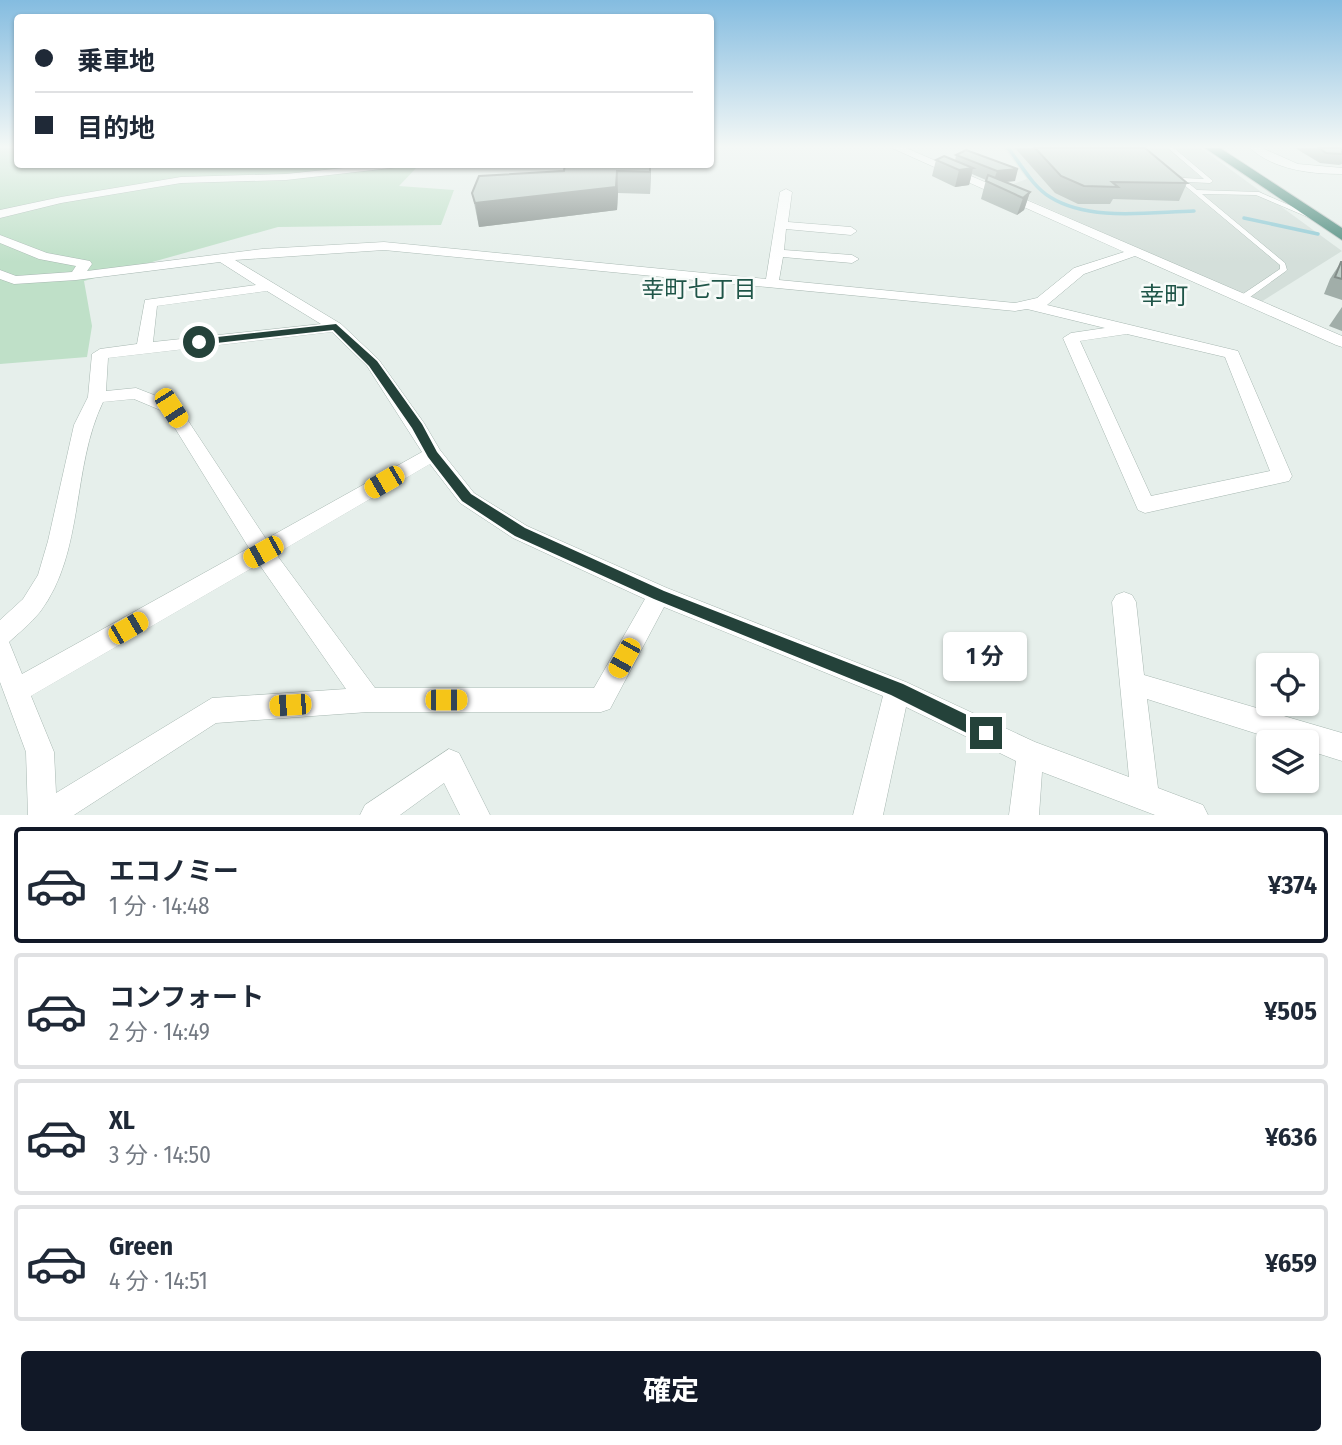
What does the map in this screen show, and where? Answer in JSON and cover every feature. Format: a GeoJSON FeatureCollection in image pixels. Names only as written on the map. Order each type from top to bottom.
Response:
{"type":"FeatureCollection","features":[{"type":"Feature","properties":{"kind":"highway"},"geometry":{"type":"LineString","coordinates":[[1266,186],[1342,235]]}},
{"type":"Feature","properties":{"kind":"highway"},"geometry":{"type":"LineString","coordinates":[[1286,186],[1342,222]]}},
{"type":"Feature","properties":{"kind":"street"},"geometry":{"type":"LineString","coordinates":[[0,214],[61,200],[145,186]]}},
{"type":"Feature","properties":{"kind":"street"},"geometry":{"type":"LineString","coordinates":[[986,186],[1342,342]]}},
{"type":"Feature","properties":{"kind":"street"},"geometry":{"type":"LineString","coordinates":[[772,283],[786,192]]}},
{"type":"Feature","properties":{"kind":"street"},"geometry":{"type":"LineString","coordinates":[[781,225],[851,231]]}},
{"type":"Feature","properties":{"kind":"street"},"geometry":{"type":"LineString","coordinates":[[0,239],[44,256],[85,264],[76,276]]}},
{"type":"Feature","properties":{"kind":"street"},"geometry":{"type":"LineString","coordinates":[[0,274],[15,281],[262,253],[384,246],[983,306],[1032,306],[1232,354],[1282,476],[1145,505],[1072,338],[1127,330]]}},
{"type":"Feature","properties":{"kind":"street"},"geometry":{"type":"LineString","coordinates":[[1032,306],[1042,302],[1079,271],[1138,251]]}},
{"type":"Feature","properties":{"kind":"street"},"geometry":{"type":"LineString","coordinates":[[777,253],[852,259]]}},
{"type":"Feature","properties":{"kind":"street"},"geometry":{"type":"LineString","coordinates":[[222,258],[336,327],[373,363],[418,427],[433,454],[467,498],[520,532],[659,595],[897,690],[1030,754],[1193,815]]}},
{"type":"Feature","properties":{"kind":"street"},"geometry":{"type":"LineString","coordinates":[[144,348],[150,303],[269,287]]}},
{"type":"Feature","properties":{"kind":"street"},"geometry":{"type":"LineString","coordinates":[[0,635],[31,606],[48,578],[60,541],[83,425],[97,397],[100,354],[336,327]]}},
{"type":"Feature","properties":{"kind":"street"},"geometry":{"type":"LineString","coordinates":[[97,397],[136,393],[171,408],[263,552],[369,700]]}},
{"type":"Feature","properties":{"kind":"street"},"geometry":{"type":"LineString","coordinates":[[16,691],[433,454]]}},
{"type":"Feature","properties":{"kind":"street"},"geometry":{"type":"LineString","coordinates":[[48,815],[212,711],[369,700],[601,700],[659,595]]}},
{"type":"Feature","properties":{"kind":"street"},"geometry":{"type":"LineString","coordinates":[[1124,602],[1145,797]]}},
{"type":"Feature","properties":{"kind":"street"},"geometry":{"type":"LineString","coordinates":[[0,650],[40,752],[43,815]]}},
{"type":"Feature","properties":{"kind":"street"},"geometry":{"type":"LineString","coordinates":[[1133,683],[1342,747]]}},
{"type":"Feature","properties":{"kind":"street"},"geometry":{"type":"LineString","coordinates":[[867,815],[897,690]]}},
{"type":"Feature","properties":{"kind":"street"},"geometry":{"type":"LineString","coordinates":[[1024,815],[1030,754]]}},
{"type":"Feature","properties":{"kind":"street"},"geometry":{"type":"LineString","coordinates":[[375,815],[449,764],[475,815]]}},
{"type":"Feature","properties":{"kind":"lane"},"geometry":{"type":"LineString","coordinates":[[1189,186],[1283,264],[1284,270],[1243,298]]}},
{"type":"Feature","properties":{"kind":"lane"},"geometry":{"type":"LineString","coordinates":[[1194,190],[1250,186]]}},
{"type":"Feature","properties":{"kind":"lane"},"geometry":{"type":"LineString","coordinates":[[1194,190],[1257,193],[1314,218]]}},
{"type":"Feature","properties":{"kind":"shaded area"},"geometry":{"type":"Polygon","coordinates":[[[1253,186],[1342,251],[1261,302],[1002,188],[1253,186]]]}},
{"type":"Feature","properties":{"kind":"green space"},"geometry":{"type":"Polygon","coordinates":[[[0,186],[399,186],[454,190],[441,225],[278,227],[84,281],[92,326],[87,357],[0,364],[0,186]]]}},
{"type":"Feature","properties":{"kind":"building"},"geometry":{"type":"Polygon","coordinates":[[[475,186],[616,186],[475,203],[472,193],[475,186]]]}},
{"type":"Feature","properties":{"kind":"building"},"geometry":{"type":"Polygon","coordinates":[[[997,186],[1015,186],[1030,192],[1023,198],[997,186]]]}},
{"type":"Feature","properties":{"kind":"building"},"geometry":{"type":"Polygon","coordinates":[[[1342,262],[1342,279],[1335,277],[1342,262]]]}},
{"type":"Feature","properties":{"kind":"waterway"},"geometry":{"type":"LineString","coordinates":[[1037,186],[1050,197],[1083,210],[1120,214],[1194,211]]}},
{"type":"Feature","properties":{"kind":"waterway"},"geometry":{"type":"LineString","coordinates":[[1244,218],[1318,234]]}},
{"type":"Feature","properties":{"kind":"district","name":"幸町七丁目"},"geometry":{"type":"Point","coordinates":[699,289]}},
{"type":"Feature","properties":{"kind":"district","name":"幸町"},"geometry":{"type":"Point","coordinates":[1164,296]}},
{"type":"Feature","properties":{"kind":"route"},"geometry":{"type":"LineString","coordinates":[[199,342],[336,327],[373,363],[418,427],[433,454],[467,498],[520,532],[659,595],[897,690],[986,733]]}}]}
